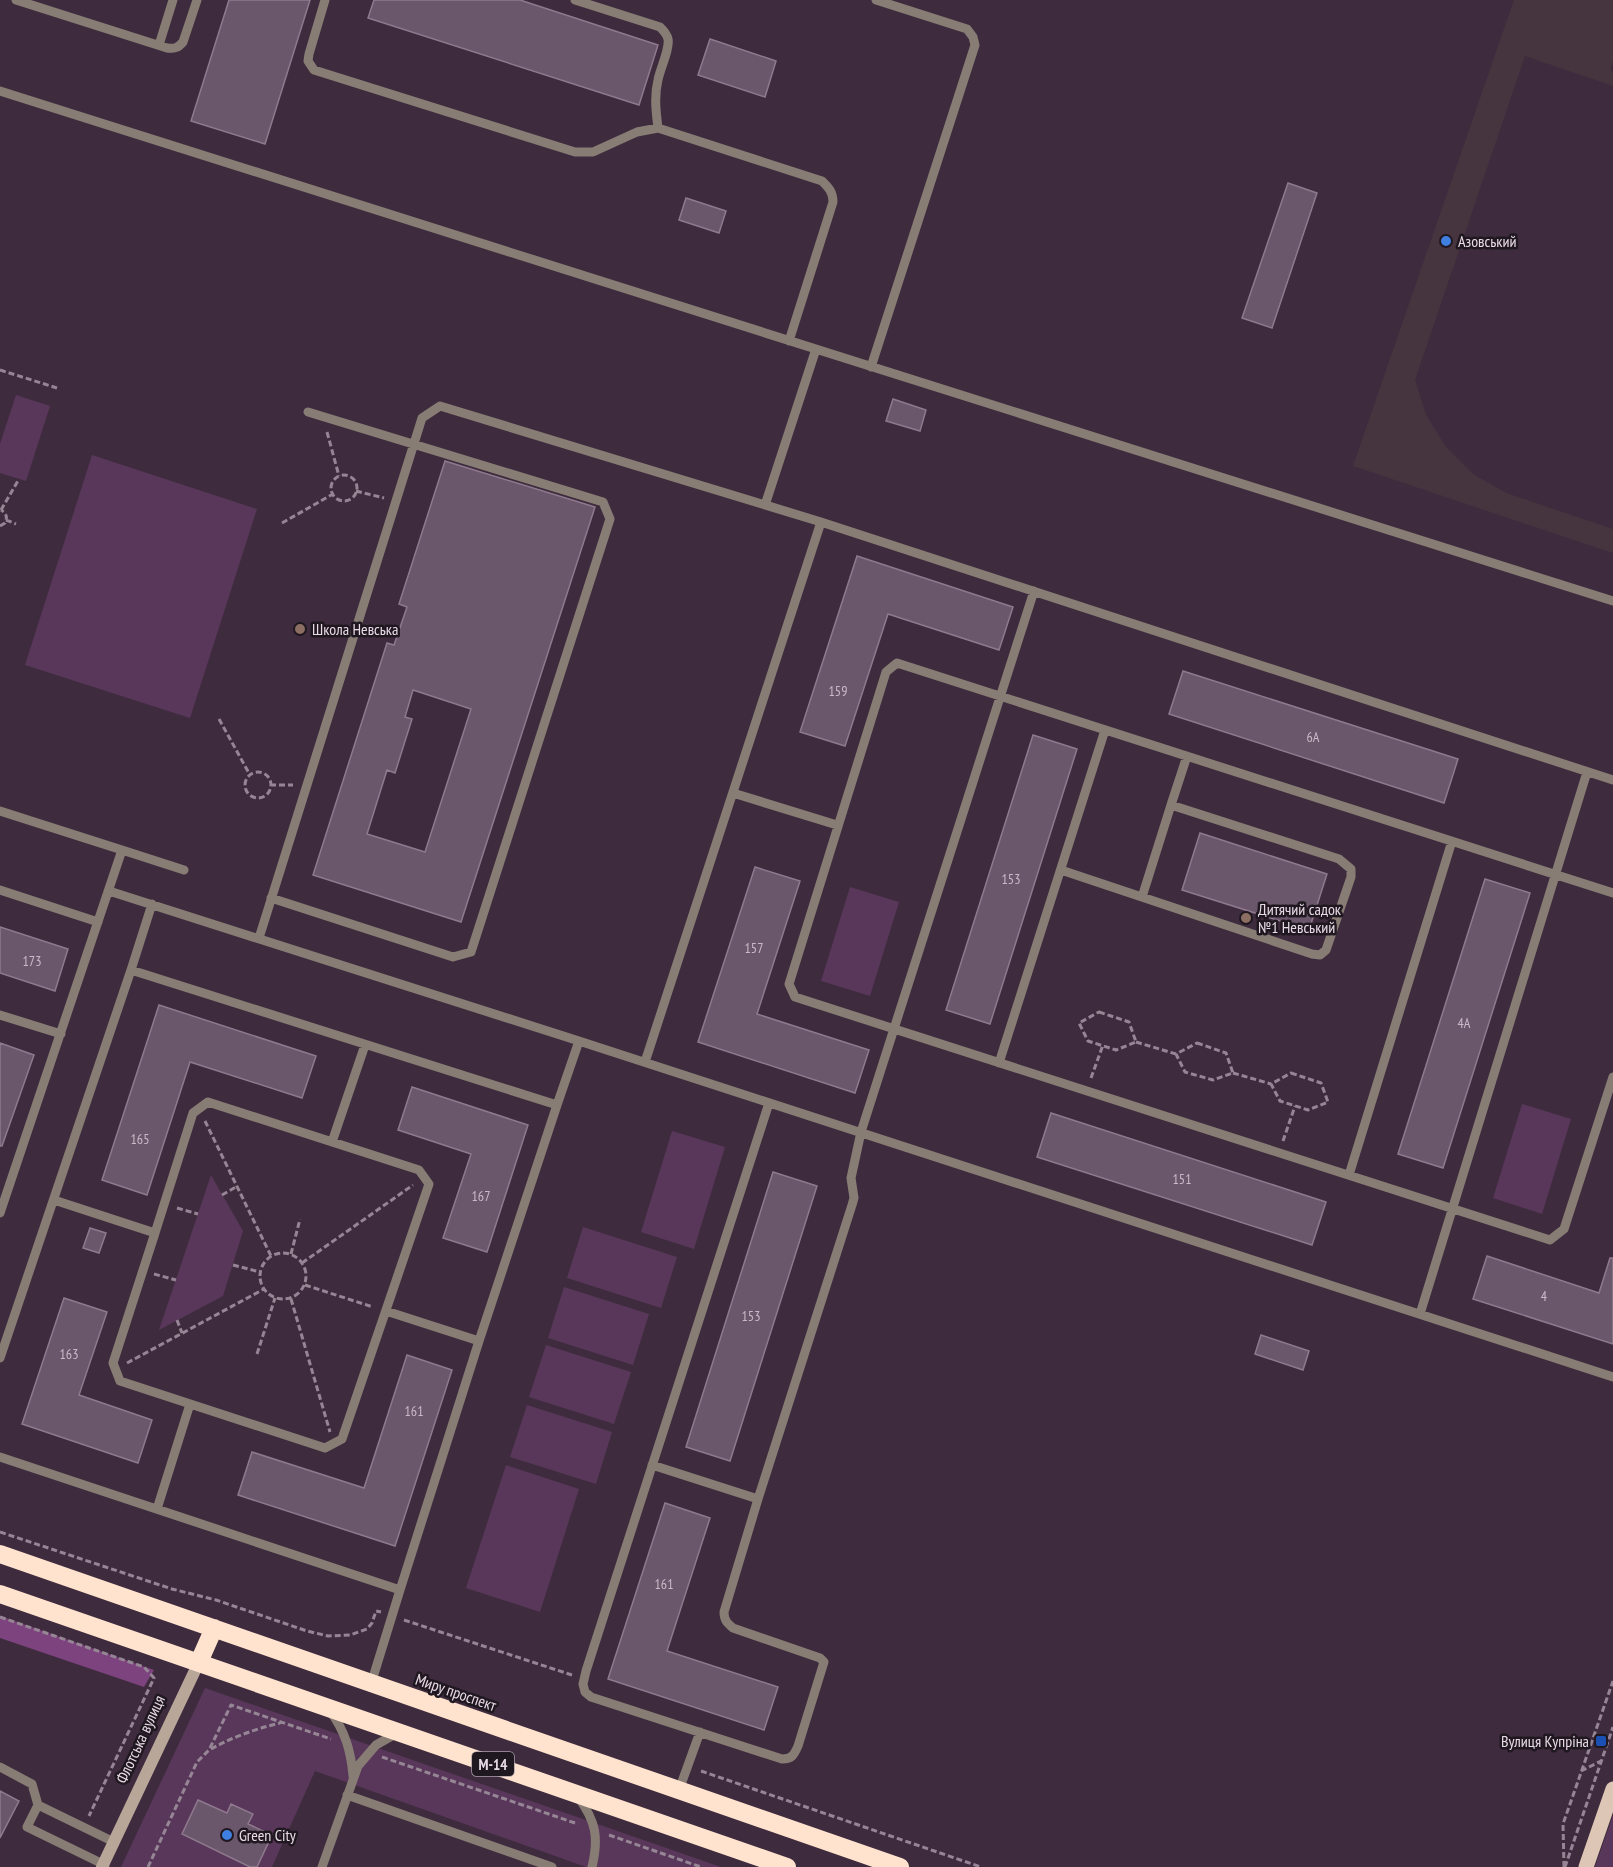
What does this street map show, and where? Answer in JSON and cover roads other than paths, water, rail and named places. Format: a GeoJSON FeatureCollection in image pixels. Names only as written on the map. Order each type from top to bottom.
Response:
{"type":"FeatureCollection","features":[{"type":"Feature","properties":{"kind":"highway","name":"Миру проспект"},"geometry":{"type":"LineString","coordinates":[[0,1554],[900,1867]]}},
{"type":"Feature","properties":{"kind":"highway","name":"М-14"},"geometry":{"type":"LineString","coordinates":[[0,1594],[788,1867]]}},
{"type":"Feature","properties":{"kind":"highway","name":"Флотська вулиця"},"geometry":{"type":"LineString","coordinates":[[199,1662],[214,1628]]}},
{"type":"Feature","properties":{"kind":"main road"},"geometry":{"type":"LineString","coordinates":[[1586,1867],[1613,1789]]}},
{"type":"Feature","properties":{"kind":"street","name":"Флотська вулиця"},"geometry":{"type":"LineString","coordinates":[[104,1866],[199,1662]]}},
{"type":"Feature","properties":{"kind":"lane"},"geometry":{"type":"LineString","coordinates":[[15,0],[174,48],[179,47],[183,42],[197,0]]}},
{"type":"Feature","properties":{"kind":"lane"},"geometry":{"type":"LineString","coordinates":[[159,45],[172,0]]}},
{"type":"Feature","properties":{"kind":"lane"},"geometry":{"type":"LineString","coordinates":[[325,0],[309,54],[308,61],[314,70],[575,152],[593,152],[637,132],[658,128],[822,181],[830,188],[833,202],[789,341]]}},
{"type":"Feature","properties":{"kind":"lane"},"geometry":{"type":"LineString","coordinates":[[575,0],[660,27],[666,33],[669,39],[668,47],[657,82],[655,102],[658,128]]}},
{"type":"Feature","properties":{"kind":"lane"},"geometry":{"type":"LineString","coordinates":[[871,367],[975,45],[967,29],[876,0]]}},
{"type":"Feature","properties":{"kind":"lane"},"geometry":{"type":"LineString","coordinates":[[0,91],[1613,600]]}},
{"type":"Feature","properties":{"kind":"lane"},"geometry":{"type":"LineString","coordinates":[[765,505],[816,349]]}},
{"type":"Feature","properties":{"kind":"lane"},"geometry":{"type":"LineString","coordinates":[[258,938],[422,418],[440,405],[821,522],[1613,780]]}},
{"type":"Feature","properties":{"kind":"lane"},"geometry":{"type":"LineString","coordinates":[[271,898],[453,957],[471,952],[610,519],[603,502],[308,412]]}},
{"type":"Feature","properties":{"kind":"lane"},"geometry":{"type":"LineString","coordinates":[[645,1062],[821,522]]}},
{"type":"Feature","properties":{"kind":"lane"},"geometry":{"type":"LineString","coordinates":[[769,1102],[584,1679],[585,1692],[591,1697],[782,1759],[789,1759],[794,1755],[798,1746],[824,1662],[820,1658],[733,1628],[727,1624],[724,1612],[854,1198],[851,1178],[861,1132],[1034,591]]}},
{"type":"Feature","properties":{"kind":"lane"},"geometry":{"type":"LineString","coordinates":[[1613,893],[897,663],[886,672],[789,984],[795,997],[1550,1240],[1564,1229],[1613,1079]]}},
{"type":"Feature","properties":{"kind":"lane"},"geometry":{"type":"LineString","coordinates":[[999,1063],[1105,730]]}},
{"type":"Feature","properties":{"kind":"lane"},"geometry":{"type":"LineString","coordinates":[[1142,897],[1187,756]]}},
{"type":"Feature","properties":{"kind":"lane"},"geometry":{"type":"LineString","coordinates":[[1420,1314],[1587,772]]}},
{"type":"Feature","properties":{"kind":"lane"},"geometry":{"type":"LineString","coordinates":[[733,793],[837,825]]}},
{"type":"Feature","properties":{"kind":"lane"},"geometry":{"type":"LineString","coordinates":[[1060,870],[1312,954],[1320,955],[1326,950],[1351,877],[1351,869],[1339,859],[1171,805]]}},
{"type":"Feature","properties":{"kind":"lane"},"geometry":{"type":"LineString","coordinates":[[0,811],[183,870]]}},
{"type":"Feature","properties":{"kind":"lane"},"geometry":{"type":"LineString","coordinates":[[1349,1175],[1452,841]]}},
{"type":"Feature","properties":{"kind":"lane"},"geometry":{"type":"LineString","coordinates":[[0,1213],[122,850]]}},
{"type":"Feature","properties":{"kind":"lane"},"geometry":{"type":"LineString","coordinates":[[0,890],[98,922]]}},
{"type":"Feature","properties":{"kind":"lane"},"geometry":{"type":"LineString","coordinates":[[109,891],[769,1102],[1613,1377]]}},
{"type":"Feature","properties":{"kind":"lane"},"geometry":{"type":"LineString","coordinates":[[0,1358],[152,904]]}},
{"type":"Feature","properties":{"kind":"lane"},"geometry":{"type":"LineString","coordinates":[[130,970],[557,1105]]}},
{"type":"Feature","properties":{"kind":"lane"},"geometry":{"type":"LineString","coordinates":[[0,1015],[61,1034]]}},
{"type":"Feature","properties":{"kind":"lane"},"geometry":{"type":"LineString","coordinates":[[372,1684],[479,1341],[579,1041]]}},
{"type":"Feature","properties":{"kind":"lane"},"geometry":{"type":"LineString","coordinates":[[332,1142],[365,1045]]}},
{"type":"Feature","properties":{"kind":"lane"},"geometry":{"type":"LineString","coordinates":[[208,1102],[332,1142],[419,1170],[429,1184],[342,1439],[325,1448],[120,1381],[113,1364],[193,1113],[208,1102]]}},
{"type":"Feature","properties":{"kind":"lane"},"geometry":{"type":"LineString","coordinates":[[54,1200],[155,1233]]}},
{"type":"Feature","properties":{"kind":"lane"},"geometry":{"type":"LineString","coordinates":[[386,1311],[479,1341]]}},
{"type":"Feature","properties":{"kind":"lane"},"geometry":{"type":"LineString","coordinates":[[157,1509],[190,1404]]}},
{"type":"Feature","properties":{"kind":"lane"},"geometry":{"type":"LineString","coordinates":[[0,1457],[400,1590]]}},
{"type":"Feature","properties":{"kind":"lane"},"geometry":{"type":"LineString","coordinates":[[652,1465],[758,1499]]}},
{"type":"Feature","properties":{"kind":"lane"},"geometry":{"type":"LineString","coordinates":[[327,1707],[339,1722],[348,1745],[352,1759],[353,1778]]}},
{"type":"Feature","properties":{"kind":"lane"},"geometry":{"type":"LineString","coordinates":[[322,1867],[358,1766],[368,1752],[387,1737],[399,1732]]}},
{"type":"Feature","properties":{"kind":"lane"},"geometry":{"type":"LineString","coordinates":[[680,1790],[700,1732]]}},
{"type":"Feature","properties":{"kind":"lane"},"geometry":{"type":"LineString","coordinates":[[0,1767],[32,1784],[38,1805],[27,1827],[104,1866]]}},
{"type":"Feature","properties":{"kind":"lane"},"geometry":{"type":"LineString","coordinates":[[574,1793],[588,1811],[596,1831],[596,1852],[592,1867]]}},
{"type":"Feature","properties":{"kind":"lane"},"geometry":{"type":"LineString","coordinates":[[347,1795],[552,1867]]}},
{"type":"Feature","properties":{"kind":"lane"},"geometry":{"type":"LineString","coordinates":[[38,1805],[114,1842]]}},
{"type":"Feature","properties":{"kind":"place","name":"Азовський"},"geometry":{"type":"Point","coordinates":[1446,241]}},
{"type":"Feature","properties":{"kind":"place","name":"Школа Невська"},"geometry":{"type":"Point","coordinates":[300,629]}},
{"type":"Feature","properties":{"kind":"place","name":"Дитячий садок №1 Невський"},"geometry":{"type":"Point","coordinates":[1246,918]}},
{"type":"Feature","properties":{"kind":"place","name":"Вулиця Купріна"},"geometry":{"type":"Point","coordinates":[1601,1741]}},
{"type":"Feature","properties":{"kind":"place","name":"Green City"},"geometry":{"type":"Point","coordinates":[227,1835]}}]}
